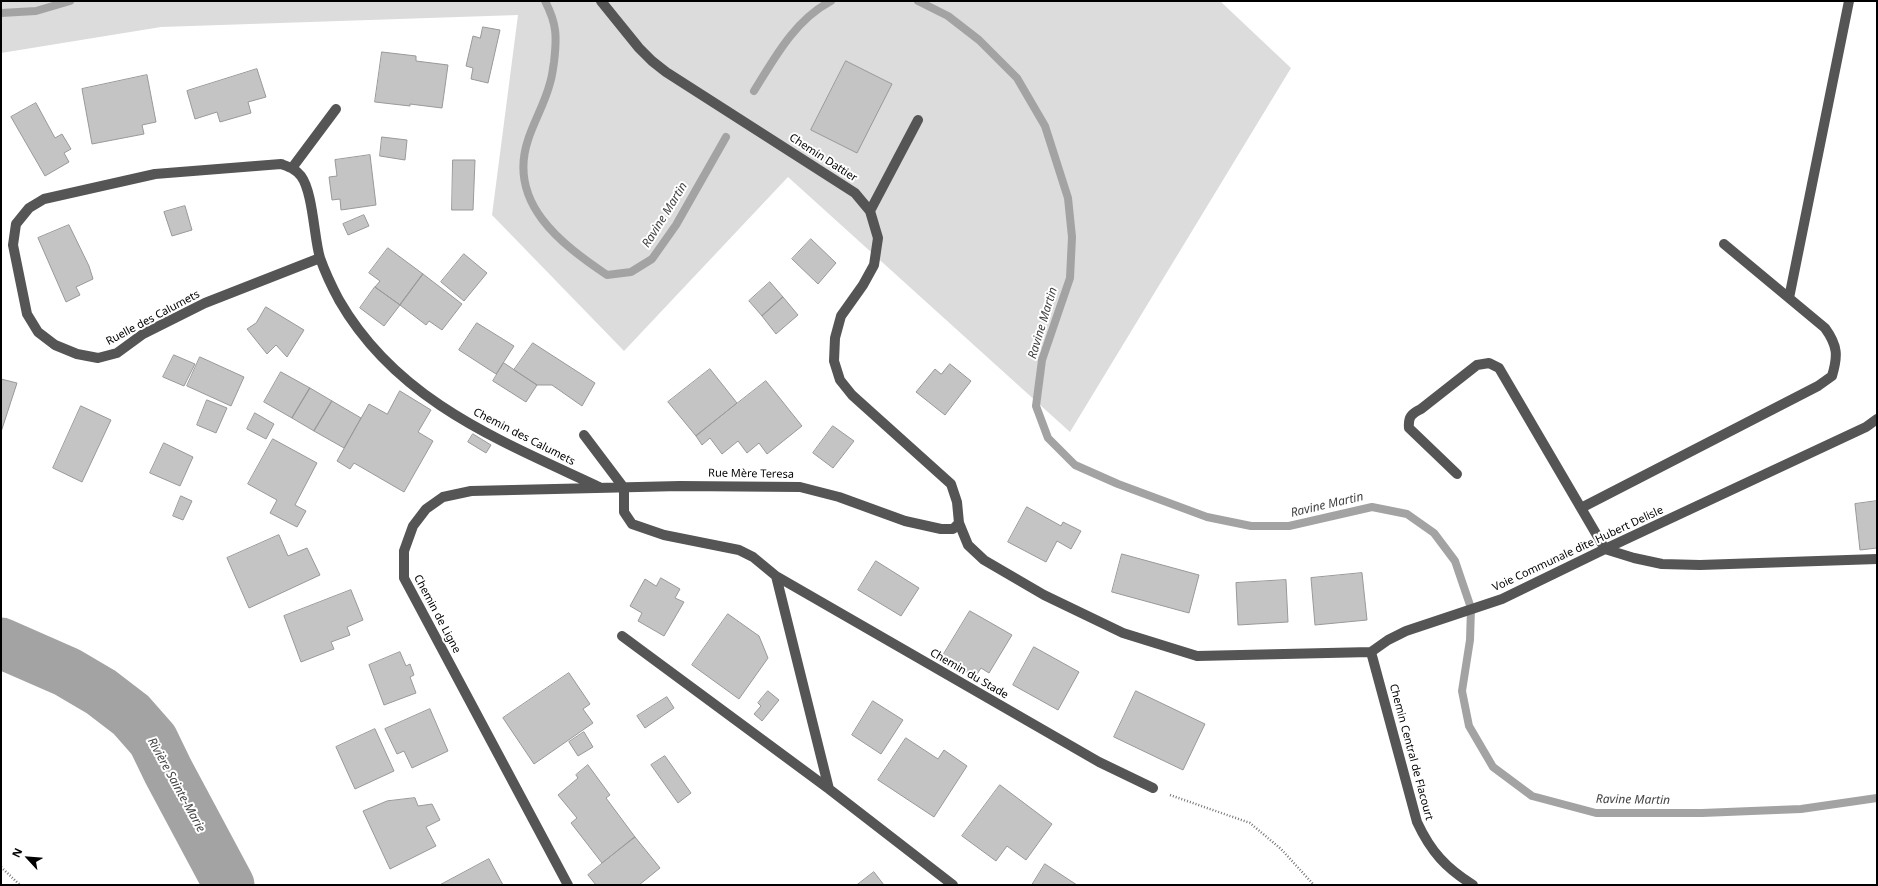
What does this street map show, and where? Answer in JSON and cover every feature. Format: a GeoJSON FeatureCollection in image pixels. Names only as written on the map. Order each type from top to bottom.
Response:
{"type":"FeatureCollection","features":[{"type":"Feature","properties":{"kind":"street","name":"Chemin Dattier"},"geometry":{"type":"LineString","coordinates":[[601,1],[652,61],[666,72],[855,193],[870,211],[878,238],[874,266],[863,285],[841,316],[835,338],[834,361],[840,380],[852,395],[951,484],[957,502],[959,523]]}},
{"type":"Feature","properties":{"kind":"street"},"geometry":{"type":"LineString","coordinates":[[1789,298],[1849,1]]}},
{"type":"Feature","properties":{"kind":"street"},"geometry":{"type":"LineString","coordinates":[[320,258],[306,188],[301,176],[292,168],[336,109]]}},
{"type":"Feature","properties":{"kind":"street"},"geometry":{"type":"LineString","coordinates":[[870,211],[918,120]]}},
{"type":"Feature","properties":{"kind":"street","name":"Ruelle des Calumets"},"geometry":{"type":"LineString","coordinates":[[292,168],[281,164],[155,174],[44,200],[29,208],[16,224],[13,245],[28,314],[38,332],[55,345],[77,354],[98,358],[117,353],[143,334],[205,303],[320,258]]}},
{"type":"Feature","properties":{"kind":"street"},"geometry":{"type":"LineString","coordinates":[[1581,508],[1818,386],[1832,376],[1837,359],[1833,340],[1825,328],[1724,244]]}},
{"type":"Feature","properties":{"kind":"street","name":"Chemin des Calumets"},"geometry":{"type":"LineString","coordinates":[[320,258],[339,299],[366,338],[387,363],[410,385],[480,431],[599,487]]}},
{"type":"Feature","properties":{"kind":"street"},"geometry":{"type":"LineString","coordinates":[[1457,474],[1409,428],[1408,420],[1412,413],[1421,408],[1477,365],[1489,363],[1499,368],[1606,549],[1634,558],[1662,564],[1700,565],[1877,559]]}},
{"type":"Feature","properties":{"kind":"street","name":"Voie Communale dite Hubert Delisle"},"geometry":{"type":"LineString","coordinates":[[1371,652],[1388,640],[1406,631],[1502,599],[1866,427],[1877,419]]}},
{"type":"Feature","properties":{"kind":"street"},"geometry":{"type":"LineString","coordinates":[[584,435],[624,488]]}},
{"type":"Feature","properties":{"kind":"street","name":"Rue Mère Teresa"},"geometry":{"type":"LineString","coordinates":[[624,488],[680,486],[800,487],[839,497],[905,521],[941,529],[953,529],[959,523]]}},
{"type":"Feature","properties":{"kind":"street","name":"Chemin de Ligne"},"geometry":{"type":"LineString","coordinates":[[568,885],[404,578],[404,551],[413,526],[426,509],[443,497],[471,491],[599,487],[624,488]]}},
{"type":"Feature","properties":{"kind":"street","name":"Chemin du Stade"},"geometry":{"type":"LineString","coordinates":[[624,488],[624,512],[632,524],[664,535],[739,550],[753,557],[776,576],[1099,762],[1153,788]]}},
{"type":"Feature","properties":{"kind":"street"},"geometry":{"type":"LineString","coordinates":[[959,523],[968,545],[984,560],[1044,595],[1123,633],[1197,656],[1371,652]]}},
{"type":"Feature","properties":{"kind":"street"},"geometry":{"type":"LineString","coordinates":[[776,576],[829,789]]}},
{"type":"Feature","properties":{"kind":"street"},"geometry":{"type":"LineString","coordinates":[[622,636],[829,789],[953,885]]}},
{"type":"Feature","properties":{"kind":"street","name":"Chemin Central de Flacourt"},"geometry":{"type":"LineString","coordinates":[[1371,652],[1417,822],[1426,843],[1458,876],[1473,885]]}},
{"type":"Feature","properties":{"kind":"path"},"geometry":{"type":"LineString","coordinates":[[1153,788],[1250,823],[1281,849],[1314,885]]}},
{"type":"Feature","properties":{"kind":"path"},"geometry":{"type":"LineString","coordinates":[[1,867],[20,885]]}},
{"type":"Feature","properties":{"kind":"shaded area"},"geometry":{"type":"Polygon","coordinates":[[[1,1],[1220,1],[1291,68],[1070,432],[788,177],[624,351],[492,215],[518,15],[161,27],[1,53],[1,1]]]}},
{"type":"Feature","properties":{"kind":"building"},"geometry":{"type":"Polygon","coordinates":[[[483,27],[500,30],[488,83],[471,79],[473,68],[466,66],[473,36],[480,38],[483,27]]]}},
{"type":"Feature","properties":{"kind":"building"},"geometry":{"type":"Polygon","coordinates":[[[382,52],[416,56],[416,61],[448,65],[442,108],[375,102],[382,52]]]}},
{"type":"Feature","properties":{"kind":"building"},"geometry":{"type":"Polygon","coordinates":[[[846,61],[892,84],[857,153],[811,130],[846,61]]]}},
{"type":"Feature","properties":{"kind":"building"},"geometry":{"type":"Polygon","coordinates":[[[257,69],[266,97],[248,102],[251,113],[220,122],[217,112],[195,119],[187,91],[257,69]]]}},
{"type":"Feature","properties":{"kind":"building"},"geometry":{"type":"Polygon","coordinates":[[[147,75],[156,122],[142,125],[144,134],[92,144],[82,89],[147,75]]]}},
{"type":"Feature","properties":{"kind":"building"},"geometry":{"type":"Polygon","coordinates":[[[36,103],[55,138],[62,134],[71,149],[64,153],[69,162],[45,176],[11,117],[36,103]]]}},
{"type":"Feature","properties":{"kind":"building"},"geometry":{"type":"Polygon","coordinates":[[[382,137],[407,140],[405,160],[380,156],[382,137]]]}},
{"type":"Feature","properties":{"kind":"building"},"geometry":{"type":"Polygon","coordinates":[[[370,155],[376,205],[341,210],[340,199],[332,200],[329,177],[337,176],[335,160],[370,155]]]}},
{"type":"Feature","properties":{"kind":"building"},"geometry":{"type":"Polygon","coordinates":[[[453,160],[475,160],[473,210],[452,210],[453,160]]]}},
{"type":"Feature","properties":{"kind":"building"},"geometry":{"type":"Polygon","coordinates":[[[185,206],[192,230],[172,236],[164,212],[185,206]]]}},
{"type":"Feature","properties":{"kind":"building"},"geometry":{"type":"Polygon","coordinates":[[[364,215],[369,226],[348,235],[343,224],[364,215]]]}},
{"type":"Feature","properties":{"kind":"building"},"geometry":{"type":"Polygon","coordinates":[[[69,225],[89,266],[93,279],[76,287],[80,295],[66,302],[38,238],[69,225]]]}},
{"type":"Feature","properties":{"kind":"building"},"geometry":{"type":"Polygon","coordinates":[[[811,239],[836,263],[818,284],[792,259],[811,239]]]}},
{"type":"Feature","properties":{"kind":"building"},"geometry":{"type":"Polygon","coordinates":[[[388,248],[423,274],[400,305],[375,287],[380,281],[369,273],[388,248]]]}},
{"type":"Feature","properties":{"kind":"building"},"geometry":{"type":"Polygon","coordinates":[[[464,254],[487,273],[464,301],[441,282],[464,254]]]}},
{"type":"Feature","properties":{"kind":"building"},"geometry":{"type":"Polygon","coordinates":[[[423,274],[462,304],[442,330],[429,321],[426,325],[400,305],[423,274]]]}},
{"type":"Feature","properties":{"kind":"building"},"geometry":{"type":"Polygon","coordinates":[[[770,282],[783,297],[762,316],[749,301],[770,282]]]}},
{"type":"Feature","properties":{"kind":"building"},"geometry":{"type":"Polygon","coordinates":[[[375,287],[400,305],[384,326],[360,308],[375,287]]]}},
{"type":"Feature","properties":{"kind":"building"},"geometry":{"type":"Polygon","coordinates":[[[783,297],[798,315],[776,334],[762,316],[783,297]]]}},
{"type":"Feature","properties":{"kind":"building"},"geometry":{"type":"Polygon","coordinates":[[[266,307],[304,330],[287,357],[276,345],[267,354],[247,329],[256,323],[266,307]]]}},
{"type":"Feature","properties":{"kind":"building"},"geometry":{"type":"Polygon","coordinates":[[[477,323],[514,346],[496,374],[459,350],[477,323]]]}},
{"type":"Feature","properties":{"kind":"building"},"geometry":{"type":"Polygon","coordinates":[[[533,343],[595,383],[582,406],[552,385],[537,385],[514,370],[533,343]]]}},
{"type":"Feature","properties":{"kind":"building"},"geometry":{"type":"Polygon","coordinates":[[[174,355],[195,364],[184,386],[163,377],[174,355]]]}},
{"type":"Feature","properties":{"kind":"building"},"geometry":{"type":"Polygon","coordinates":[[[200,357],[244,377],[231,406],[187,386],[200,357]]]}},
{"type":"Feature","properties":{"kind":"building"},"geometry":{"type":"Polygon","coordinates":[[[504,363],[537,385],[526,402],[493,381],[504,363]]]}},
{"type":"Feature","properties":{"kind":"building"},"geometry":{"type":"Polygon","coordinates":[[[950,364],[971,381],[945,415],[916,392],[935,369],[941,374],[950,364]]]}},
{"type":"Feature","properties":{"kind":"building"},"geometry":{"type":"Polygon","coordinates":[[[710,369],[737,403],[696,436],[668,402],[710,369]]]}},
{"type":"Feature","properties":{"kind":"building"},"geometry":{"type":"Polygon","coordinates":[[[281,372],[310,388],[292,418],[264,402],[281,372]]]}},
{"type":"Feature","properties":{"kind":"building"},"geometry":{"type":"Polygon","coordinates":[[[1,379],[17,383],[1,432],[1,379]]]}},
{"type":"Feature","properties":{"kind":"building"},"geometry":{"type":"Polygon","coordinates":[[[766,381],[802,426],[767,454],[759,443],[747,453],[738,441],[722,454],[710,438],[702,445],[696,436],[766,381]]]}},
{"type":"Feature","properties":{"kind":"building"},"geometry":{"type":"Polygon","coordinates":[[[310,388],[332,401],[314,431],[292,418],[310,388]]]}},
{"type":"Feature","properties":{"kind":"building"},"geometry":{"type":"Polygon","coordinates":[[[400,391],[431,410],[418,432],[433,441],[404,492],[354,463],[350,469],[337,461],[369,404],[387,414],[400,391]]]}},
{"type":"Feature","properties":{"kind":"building"},"geometry":{"type":"Polygon","coordinates":[[[207,400],[227,408],[216,433],[197,425],[207,400]]]}},
{"type":"Feature","properties":{"kind":"building"},"geometry":{"type":"Polygon","coordinates":[[[332,401],[361,418],[344,448],[314,431],[332,401]]]}},
{"type":"Feature","properties":{"kind":"building"},"geometry":{"type":"Polygon","coordinates":[[[81,406],[111,420],[82,482],[53,468],[81,406]]]}},
{"type":"Feature","properties":{"kind":"building"},"geometry":{"type":"Polygon","coordinates":[[[255,413],[274,424],[266,439],[247,429],[255,413]]]}},
{"type":"Feature","properties":{"kind":"building"},"geometry":{"type":"Polygon","coordinates":[[[833,426],[854,441],[833,468],[813,453],[833,426]]]}},
{"type":"Feature","properties":{"kind":"building"},"geometry":{"type":"Polygon","coordinates":[[[473,434],[491,445],[486,453],[468,442],[473,434]]]}},
{"type":"Feature","properties":{"kind":"building"},"geometry":{"type":"Polygon","coordinates":[[[273,439],[317,463],[295,505],[306,511],[297,527],[270,513],[277,500],[248,484],[273,439]]]}},
{"type":"Feature","properties":{"kind":"building"},"geometry":{"type":"Polygon","coordinates":[[[164,443],[193,457],[180,486],[150,473],[164,443]]]}},
{"type":"Feature","properties":{"kind":"building"},"geometry":{"type":"Polygon","coordinates":[[[181,496],[192,501],[183,520],[173,516],[181,496]]]}},
{"type":"Feature","properties":{"kind":"building"},"geometry":{"type":"Polygon","coordinates":[[[1877,501],[1877,548],[1860,550],[1855,504],[1877,501]]]}},
{"type":"Feature","properties":{"kind":"building"},"geometry":{"type":"Polygon","coordinates":[[[1027,507],[1061,526],[1063,522],[1081,531],[1071,549],[1057,541],[1046,562],[1008,542],[1027,507]]]}},
{"type":"Feature","properties":{"kind":"building"},"geometry":{"type":"Polygon","coordinates":[[[279,535],[288,556],[307,548],[320,575],[249,608],[227,558],[279,535]]]}},
{"type":"Feature","properties":{"kind":"building"},"geometry":{"type":"Polygon","coordinates":[[[1122,554],[1199,575],[1189,613],[1112,592],[1122,554]]]}},
{"type":"Feature","properties":{"kind":"building"},"geometry":{"type":"Polygon","coordinates":[[[876,561],[919,588],[901,616],[858,590],[876,561]]]}},
{"type":"Feature","properties":{"kind":"building"},"geometry":{"type":"Polygon","coordinates":[[[1362,573],[1367,620],[1315,625],[1311,578],[1362,573]]]}},
{"type":"Feature","properties":{"kind":"building"},"geometry":{"type":"Polygon","coordinates":[[[661,578],[680,589],[675,598],[684,602],[664,636],[638,621],[642,613],[630,606],[645,579],[656,586],[661,578]]]}},
{"type":"Feature","properties":{"kind":"building"},"geometry":{"type":"Polygon","coordinates":[[[1286,580],[1288,622],[1238,625],[1236,583],[1286,580]]]}},
{"type":"Feature","properties":{"kind":"building"},"geometry":{"type":"Polygon","coordinates":[[[351,590],[363,620],[347,627],[350,635],[331,642],[334,649],[301,662],[284,616],[351,590]]]}},
{"type":"Feature","properties":{"kind":"building"},"geometry":{"type":"Polygon","coordinates":[[[970,611],[1012,635],[989,673],[981,668],[975,677],[942,657],[970,611]]]}},
{"type":"Feature","properties":{"kind":"building"},"geometry":{"type":"Polygon","coordinates":[[[728,614],[759,636],[768,658],[739,699],[692,665],[728,614]]]}},
{"type":"Feature","properties":{"kind":"building"},"geometry":{"type":"Polygon","coordinates":[[[1034,647],[1079,672],[1058,710],[1013,685],[1034,647]]]}},
{"type":"Feature","properties":{"kind":"building"},"geometry":{"type":"Polygon","coordinates":[[[400,652],[406,666],[410,664],[414,675],[410,677],[416,693],[384,705],[369,665],[400,652]]]}},
{"type":"Feature","properties":{"kind":"building"},"geometry":{"type":"Polygon","coordinates":[[[569,673],[590,704],[583,709],[593,723],[534,764],[503,718],[569,673]]]}},
{"type":"Feature","properties":{"kind":"building"},"geometry":{"type":"Polygon","coordinates":[[[768,691],[779,700],[762,721],[754,714],[761,706],[758,703],[768,691]]]}},
{"type":"Feature","properties":{"kind":"building"},"geometry":{"type":"Polygon","coordinates":[[[1136,691],[1205,724],[1183,770],[1114,737],[1136,691]]]}},
{"type":"Feature","properties":{"kind":"building"},"geometry":{"type":"Polygon","coordinates":[[[667,697],[674,708],[645,728],[637,716],[667,697]]]}},
{"type":"Feature","properties":{"kind":"building"},"geometry":{"type":"Polygon","coordinates":[[[873,701],[903,720],[881,754],[852,735],[873,701]]]}},
{"type":"Feature","properties":{"kind":"building"},"geometry":{"type":"Polygon","coordinates":[[[430,709],[448,751],[412,768],[404,751],[397,754],[385,729],[430,709]]]}},
{"type":"Feature","properties":{"kind":"building"},"geometry":{"type":"Polygon","coordinates":[[[375,729],[394,771],[355,789],[336,747],[375,729]]]}},
{"type":"Feature","properties":{"kind":"building"},"geometry":{"type":"Polygon","coordinates":[[[584,732],[593,747],[578,756],[569,742],[584,732]]]}},
{"type":"Feature","properties":{"kind":"building"},"geometry":{"type":"Polygon","coordinates":[[[906,738],[938,759],[944,750],[967,766],[934,817],[878,780],[906,738]]]}},
{"type":"Feature","properties":{"kind":"building"},"geometry":{"type":"Polygon","coordinates":[[[665,756],[691,793],[678,803],[651,765],[665,756]]]}},
{"type":"Feature","properties":{"kind":"building"},"geometry":{"type":"Polygon","coordinates":[[[588,765],[610,795],[606,798],[635,837],[602,863],[571,823],[577,818],[558,795],[578,778],[576,775],[588,765]]]}},
{"type":"Feature","properties":{"kind":"building"},"geometry":{"type":"Polygon","coordinates":[[[1000,785],[1052,824],[1026,860],[1007,846],[996,861],[962,836],[1000,785]]]}},
{"type":"Feature","properties":{"kind":"building"},"geometry":{"type":"Polygon","coordinates":[[[415,798],[418,806],[432,804],[440,820],[426,827],[436,846],[390,869],[363,811],[387,801],[415,798]]]}},
{"type":"Feature","properties":{"kind":"building"},"geometry":{"type":"Polygon","coordinates":[[[635,837],[660,868],[639,885],[596,885],[588,875],[635,837]]]}},
{"type":"Feature","properties":{"kind":"building"},"geometry":{"type":"Polygon","coordinates":[[[489,859],[503,885],[440,885],[489,859]]]}},
{"type":"Feature","properties":{"kind":"building"},"geometry":{"type":"Polygon","coordinates":[[[1045,864],[1077,885],[1032,885],[1045,864]]]}},
{"type":"Feature","properties":{"kind":"building"},"geometry":{"type":"Polygon","coordinates":[[[874,872],[884,885],[857,885],[874,872]]]}},
{"type":"Feature","properties":{"kind":"waterway","name":"Ravine Martin"},"geometry":{"type":"LineString","coordinates":[[1,13],[36,11],[70,1]]}},
{"type":"Feature","properties":{"kind":"waterway","name":"Ravine Martin"},"geometry":{"type":"LineString","coordinates":[[545,1],[554,24],[556,45],[548,90],[528,140],[523,163],[525,183],[532,202],[542,220],[572,250],[607,275],[631,272],[652,259],[676,225],[726,137]]}},
{"type":"Feature","properties":{"kind":"waterway","name":"Ravine Martin"},"geometry":{"type":"LineString","coordinates":[[754,91],[778,53],[796,29],[818,9],[831,1]]}},
{"type":"Feature","properties":{"kind":"waterway","name":"Ravine Martin"},"geometry":{"type":"LineString","coordinates":[[918,1],[948,16],[979,40],[1017,78],[1045,126],[1068,198],[1072,237],[1070,278],[1042,360],[1036,406],[1048,438],[1075,465],[1118,484],[1207,517],[1251,526],[1289,526],[1372,507],[1407,514],[1434,533],[1455,561],[1471,608],[1470,640],[1462,691],[1469,726],[1493,767],[1532,796],[1596,813],[1702,813],[1801,809],[1877,798]]}},
{"type":"Feature","properties":{"kind":"waterway","name":"Rivière Sainte-Marie"},"geometry":{"type":"LineString","coordinates":[[1,643],[67,672],[101,692],[131,715],[153,740],[229,885]]}}]}
